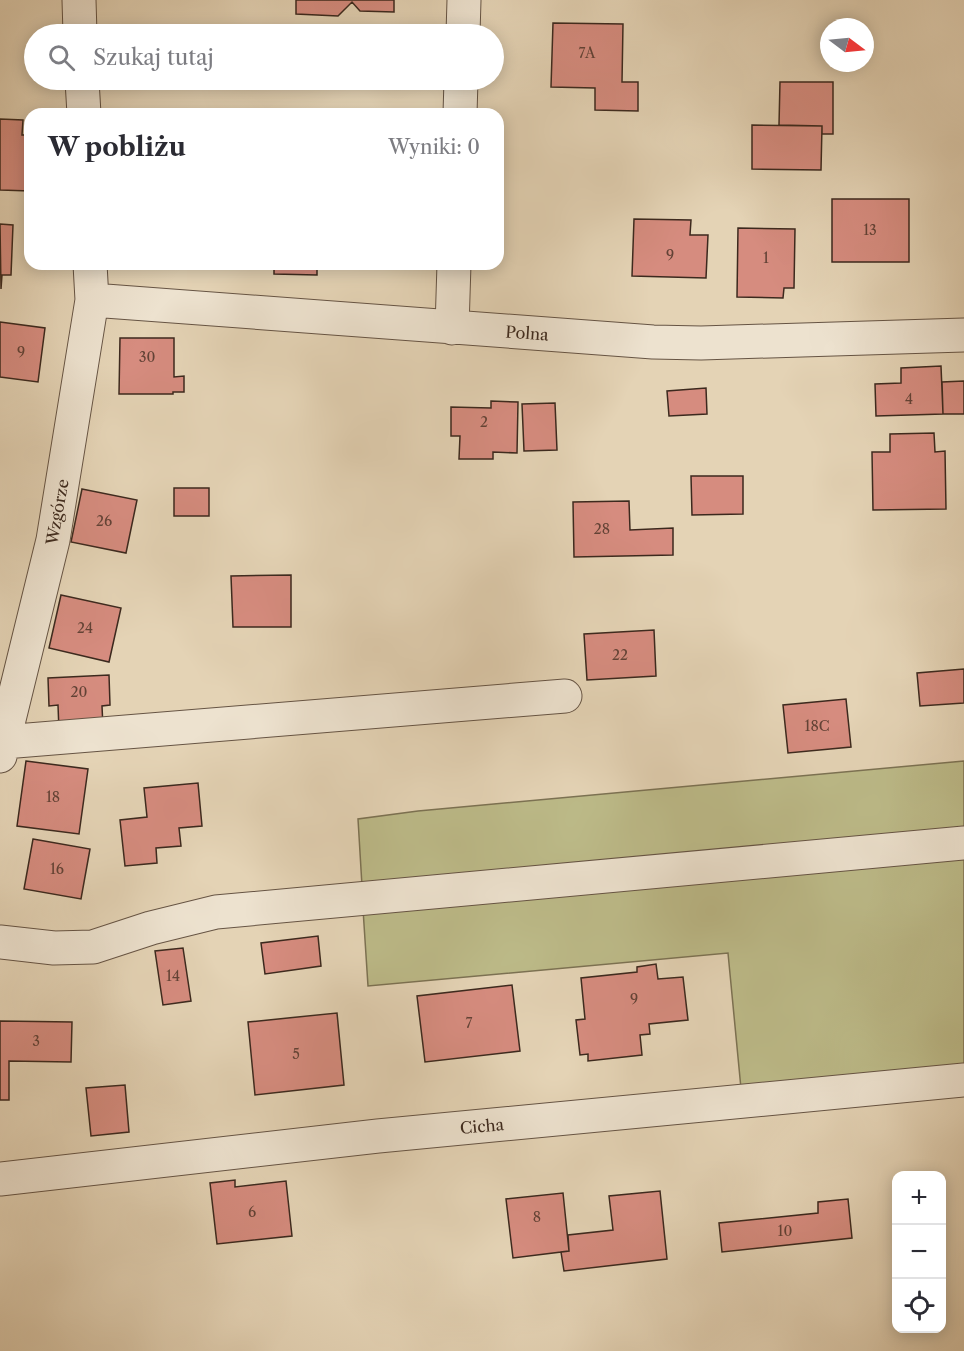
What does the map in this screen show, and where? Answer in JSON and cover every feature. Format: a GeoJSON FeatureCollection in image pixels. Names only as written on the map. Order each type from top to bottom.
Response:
{"type":"FeatureCollection","features":[{"type":"Feature","properties":{"kind":"street"},"geometry":{"type":"LineString","coordinates":[[79,0],[80,24]]}},
{"type":"Feature","properties":{"kind":"street"},"geometry":{"type":"LineString","coordinates":[[463,24],[464,0]]}},
{"type":"Feature","properties":{"kind":"street"},"geometry":{"type":"LineString","coordinates":[[83,90],[84,108]]}},
{"type":"Feature","properties":{"kind":"street"},"geometry":{"type":"LineString","coordinates":[[460,108],[461,90]]}},
{"type":"Feature","properties":{"kind":"street","name":"Wzgórze"},"geometry":{"type":"LineString","coordinates":[[2,749],[53,540],[92,300],[90,270]]}},
{"type":"Feature","properties":{"kind":"street"},"geometry":{"type":"LineString","coordinates":[[452,328],[454,270]]}},
{"type":"Feature","properties":{"kind":"street","name":"Polna"},"geometry":{"type":"LineString","coordinates":[[92,300],[652,342],[701,343],[964,335]]}},
{"type":"Feature","properties":{"kind":"street"},"geometry":{"type":"LineString","coordinates":[[2,749],[565,696]]}},
{"type":"Feature","properties":{"kind":"street"},"geometry":{"type":"LineString","coordinates":[[0,942],[54,948],[93,947],[151,928],[216,912],[964,843]]}},
{"type":"Feature","properties":{"kind":"street","name":"Cicha"},"geometry":{"type":"LineString","coordinates":[[0,1179],[378,1136],[964,1080]]}},
{"type":"Feature","properties":{"kind":"shaded area"},"geometry":{"type":"Polygon","coordinates":[[[964,761],[964,831],[362,886],[358,819],[418,811],[964,761]]]}},
{"type":"Feature","properties":{"kind":"shaded area"},"geometry":{"type":"Polygon","coordinates":[[[964,853],[964,1071],[742,1099],[728,953],[368,986],[363,909],[964,853]]]}},
{"type":"Feature","properties":{"kind":"building"},"geometry":{"type":"Polygon","coordinates":[[[296,0],[394,0],[394,12],[360,11],[352,2],[338,16],[296,14],[296,0]]]}},
{"type":"Feature","properties":{"kind":"building"},"geometry":{"type":"Polygon","coordinates":[[[553,23],[623,24],[622,82],[638,82],[638,111],[595,110],[595,88],[551,87],[553,23]]]}},
{"type":"Feature","properties":{"kind":"building"},"geometry":{"type":"Polygon","coordinates":[[[780,82],[833,82],[833,134],[822,134],[822,126],[779,125],[780,82]]]}},
{"type":"Feature","properties":{"kind":"building"},"geometry":{"type":"Polygon","coordinates":[[[0,119],[23,120],[24,191],[0,190],[0,119]]]}},
{"type":"Feature","properties":{"kind":"building"},"geometry":{"type":"Polygon","coordinates":[[[752,125],[822,126],[821,170],[752,169],[752,125]]]}},
{"type":"Feature","properties":{"kind":"building"},"geometry":{"type":"Polygon","coordinates":[[[832,199],[909,199],[909,262],[832,262],[832,199]]]}},
{"type":"Feature","properties":{"kind":"building"},"geometry":{"type":"Polygon","coordinates":[[[634,219],[691,220],[690,235],[708,235],[706,278],[632,276],[634,219]]]}},
{"type":"Feature","properties":{"kind":"building"},"geometry":{"type":"Polygon","coordinates":[[[0,224],[13,225],[11,275],[2,275],[1,289],[0,224]]]}},
{"type":"Feature","properties":{"kind":"building"},"geometry":{"type":"Polygon","coordinates":[[[738,228],[795,229],[794,288],[784,288],[783,298],[737,297],[738,228]]]}},
{"type":"Feature","properties":{"kind":"building"},"geometry":{"type":"Polygon","coordinates":[[[274,270],[317,270],[317,275],[274,274],[274,270]]]}},
{"type":"Feature","properties":{"kind":"building"},"geometry":{"type":"Polygon","coordinates":[[[0,322],[45,328],[38,382],[0,377],[0,322]]]}},
{"type":"Feature","properties":{"kind":"building"},"geometry":{"type":"Polygon","coordinates":[[[120,338],[174,338],[174,377],[184,376],[184,392],[119,394],[120,338]]]}},
{"type":"Feature","properties":{"kind":"building"},"geometry":{"type":"Polygon","coordinates":[[[941,366],[943,414],[876,416],[875,384],[901,383],[901,368],[941,366]]]}},
{"type":"Feature","properties":{"kind":"building"},"geometry":{"type":"Polygon","coordinates":[[[964,381],[964,414],[943,414],[942,382],[964,381]]]}},
{"type":"Feature","properties":{"kind":"building"},"geometry":{"type":"Polygon","coordinates":[[[706,388],[707,414],[669,416],[667,391],[706,388]]]}},
{"type":"Feature","properties":{"kind":"building"},"geometry":{"type":"Polygon","coordinates":[[[491,401],[518,402],[517,453],[493,452],[493,459],[459,459],[460,436],[451,436],[451,407],[491,408],[491,401]]]}},
{"type":"Feature","properties":{"kind":"building"},"geometry":{"type":"Polygon","coordinates":[[[555,403],[557,450],[524,451],[522,404],[555,403]]]}},
{"type":"Feature","properties":{"kind":"building"},"geometry":{"type":"Polygon","coordinates":[[[934,433],[935,452],[945,451],[946,509],[873,510],[872,452],[890,452],[890,434],[934,433]]]}},
{"type":"Feature","properties":{"kind":"building"},"geometry":{"type":"Polygon","coordinates":[[[691,476],[743,476],[743,514],[692,515],[691,476]]]}},
{"type":"Feature","properties":{"kind":"building"},"geometry":{"type":"Polygon","coordinates":[[[174,488],[209,488],[209,516],[174,516],[174,488]]]}},
{"type":"Feature","properties":{"kind":"building"},"geometry":{"type":"Polygon","coordinates":[[[82,489],[137,500],[126,553],[71,542],[82,489]]]}},
{"type":"Feature","properties":{"kind":"building"},"geometry":{"type":"Polygon","coordinates":[[[629,501],[630,530],[673,528],[673,555],[574,557],[573,502],[629,501]]]}},
{"type":"Feature","properties":{"kind":"building"},"geometry":{"type":"Polygon","coordinates":[[[291,575],[291,627],[233,627],[231,576],[291,575]]]}},
{"type":"Feature","properties":{"kind":"building"},"geometry":{"type":"Polygon","coordinates":[[[61,595],[121,608],[109,662],[49,648],[61,595]]]}},
{"type":"Feature","properties":{"kind":"building"},"geometry":{"type":"Polygon","coordinates":[[[654,630],[656,676],[587,680],[584,634],[654,630]]]}},
{"type":"Feature","properties":{"kind":"building"},"geometry":{"type":"Polygon","coordinates":[[[964,669],[964,703],[920,706],[917,673],[964,669]]]}},
{"type":"Feature","properties":{"kind":"building"},"geometry":{"type":"Polygon","coordinates":[[[109,675],[110,705],[102,706],[103,728],[59,731],[58,705],[49,706],[48,678],[109,675]]]}},
{"type":"Feature","properties":{"kind":"building"},"geometry":{"type":"Polygon","coordinates":[[[846,699],[851,747],[788,753],[783,705],[846,699]]]}},
{"type":"Feature","properties":{"kind":"building"},"geometry":{"type":"Polygon","coordinates":[[[26,761],[88,769],[79,834],[17,826],[26,761]]]}},
{"type":"Feature","properties":{"kind":"building"},"geometry":{"type":"Polygon","coordinates":[[[198,783],[202,826],[179,828],[181,846],[156,848],[157,863],[125,866],[120,820],[147,817],[144,788],[198,783]]]}},
{"type":"Feature","properties":{"kind":"building"},"geometry":{"type":"Polygon","coordinates":[[[33,839],[90,849],[81,899],[24,889],[33,839]]]}},
{"type":"Feature","properties":{"kind":"building"},"geometry":{"type":"Polygon","coordinates":[[[318,936],[321,966],[265,974],[261,943],[318,936]]]}},
{"type":"Feature","properties":{"kind":"building"},"geometry":{"type":"Polygon","coordinates":[[[183,948],[191,1001],[163,1005],[155,951],[183,948]]]}},
{"type":"Feature","properties":{"kind":"building"},"geometry":{"type":"Polygon","coordinates":[[[656,964],[658,979],[683,977],[688,1020],[649,1024],[650,1034],[640,1035],[642,1055],[588,1061],[588,1054],[580,1055],[576,1020],[585,1019],[581,978],[637,972],[637,967],[656,964]]]}},
{"type":"Feature","properties":{"kind":"building"},"geometry":{"type":"Polygon","coordinates":[[[512,985],[520,1051],[425,1062],[417,996],[512,985]]]}},
{"type":"Feature","properties":{"kind":"building"},"geometry":{"type":"Polygon","coordinates":[[[337,1013],[344,1085],[255,1095],[248,1022],[337,1013]]]}},
{"type":"Feature","properties":{"kind":"building"},"geometry":{"type":"Polygon","coordinates":[[[0,1021],[72,1022],[71,1062],[9,1061],[9,1100],[0,1100],[0,1021]]]}},
{"type":"Feature","properties":{"kind":"building"},"geometry":{"type":"Polygon","coordinates":[[[125,1085],[129,1132],[91,1136],[86,1088],[125,1085]]]}},
{"type":"Feature","properties":{"kind":"building"},"geometry":{"type":"Polygon","coordinates":[[[235,1180],[235,1187],[286,1181],[292,1236],[217,1244],[210,1183],[235,1180]]]}},
{"type":"Feature","properties":{"kind":"building"},"geometry":{"type":"Polygon","coordinates":[[[660,1191],[667,1259],[564,1271],[561,1252],[569,1251],[568,1235],[613,1230],[609,1196],[660,1191]]]}},
{"type":"Feature","properties":{"kind":"building"},"geometry":{"type":"Polygon","coordinates":[[[563,1193],[569,1251],[513,1258],[506,1199],[563,1193]]]}},
{"type":"Feature","properties":{"kind":"building"},"geometry":{"type":"Polygon","coordinates":[[[848,1199],[852,1238],[722,1252],[719,1223],[818,1213],[818,1202],[848,1199]]]}}]}
